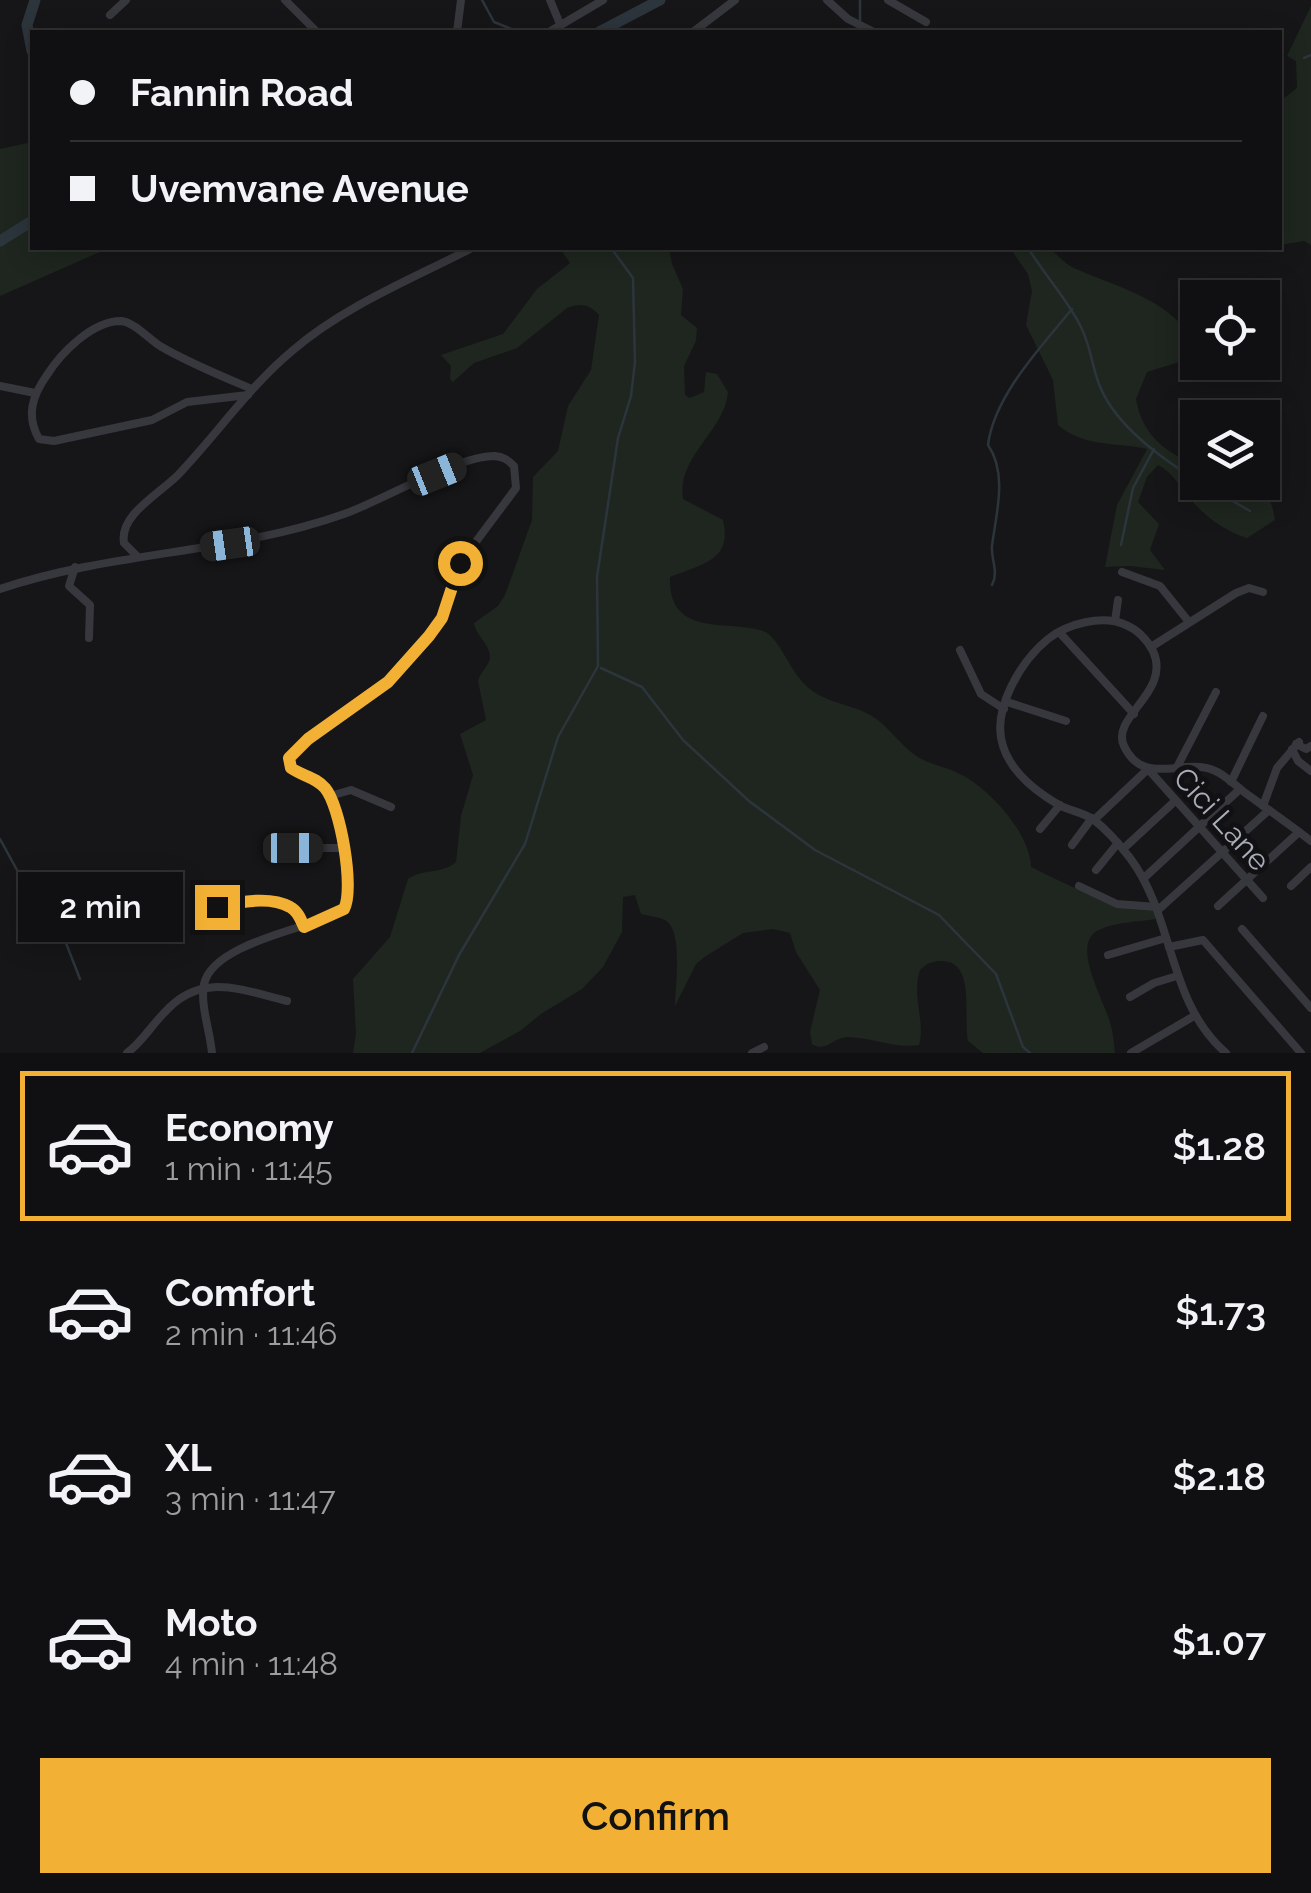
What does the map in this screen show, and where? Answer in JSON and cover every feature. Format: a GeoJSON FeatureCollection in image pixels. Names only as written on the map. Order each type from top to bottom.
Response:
{"type":"FeatureCollection","features":[{"type":"Feature","properties":{"kind":"street"},"geometry":{"type":"LineString","coordinates":[[110,15],[126,0]]}},
{"type":"Feature","properties":{"kind":"street"},"geometry":{"type":"LineString","coordinates":[[285,0],[315,30]]}},
{"type":"Feature","properties":{"kind":"street"},"geometry":{"type":"LineString","coordinates":[[457,30],[461,0]]}},
{"type":"Feature","properties":{"kind":"street"},"geometry":{"type":"LineString","coordinates":[[550,0],[560,24]]}},
{"type":"Feature","properties":{"kind":"street"},"geometry":{"type":"LineString","coordinates":[[552,30],[603,0]]}},
{"type":"Feature","properties":{"kind":"street"},"geometry":{"type":"LineString","coordinates":[[696,30],[735,0]]}},
{"type":"Feature","properties":{"kind":"street"},"geometry":{"type":"LineString","coordinates":[[827,0],[848,19],[870,30]]}},
{"type":"Feature","properties":{"kind":"street"},"geometry":{"type":"LineString","coordinates":[[888,0],[926,22]]}},
{"type":"Feature","properties":{"kind":"street"},"geometry":{"type":"LineString","coordinates":[[708,22],[716,30]]}},
{"type":"Feature","properties":{"kind":"street"},"geometry":{"type":"LineString","coordinates":[[142,558],[124,543],[124,526],[297,346],[468,250]]}},
{"type":"Feature","properties":{"kind":"street"},"geometry":{"type":"LineString","coordinates":[[124,321],[162,347],[250,392],[187,402],[152,420],[85,437],[46,442],[39,439],[30,421],[34,394],[55,363],[91,332],[124,321]]}},
{"type":"Feature","properties":{"kind":"street"},"geometry":{"type":"LineString","coordinates":[[0,386],[34,394]]}},
{"type":"Feature","properties":{"kind":"street"},"geometry":{"type":"LineString","coordinates":[[0,589],[75,567],[288,532],[370,505],[482,458],[504,458],[514,466],[516,488],[460,563],[436,628],[388,682],[292,753],[288,761],[291,768],[316,780],[330,796],[350,888],[348,904],[338,914],[224,957],[209,970],[204,988],[212,1053]]}},
{"type":"Feature","properties":{"kind":"street"},"geometry":{"type":"LineString","coordinates":[[75,567],[70,586],[90,605],[89,638]]}},
{"type":"Feature","properties":{"kind":"street"},"geometry":{"type":"LineString","coordinates":[[1122,572],[1160,586],[1189,622]]}},
{"type":"Feature","properties":{"kind":"street"},"geometry":{"type":"LineString","coordinates":[[1150,647],[1244,590],[1263,592]]}},
{"type":"Feature","properties":{"kind":"street"},"geometry":{"type":"LineString","coordinates":[[1115,621],[1118,600]]}},
{"type":"Feature","properties":{"kind":"street"},"geometry":{"type":"LineString","coordinates":[[1058,632],[1134,714],[1147,696],[1157,672],[1150,647],[1132,628],[1115,621],[1093,622],[1058,632],[1019,668],[1000,735],[1014,769],[1060,805],[1093,819],[1121,846],[1144,878],[1194,1016],[1226,1053]]}},
{"type":"Feature","properties":{"kind":"street"},"geometry":{"type":"LineString","coordinates":[[960,650],[981,694],[1066,721]]}},
{"type":"Feature","properties":{"kind":"street"},"geometry":{"type":"LineString","coordinates":[[1176,769],[1216,692]]}},
{"type":"Feature","properties":{"kind":"street","name":"Cici Lane"},"geometry":{"type":"LineString","coordinates":[[1134,714],[1123,728],[1126,750],[1148,769],[1263,898]]}},
{"type":"Feature","properties":{"kind":"street"},"geometry":{"type":"LineString","coordinates":[[1231,782],[1263,716]]}},
{"type":"Feature","properties":{"kind":"street"},"geometry":{"type":"LineString","coordinates":[[1296,745],[1306,750],[1311,746]]}},
{"type":"Feature","properties":{"kind":"street"},"geometry":{"type":"LineString","coordinates":[[1296,745],[1298,760],[1311,771]]}},
{"type":"Feature","properties":{"kind":"street"},"geometry":{"type":"LineString","coordinates":[[1080,886],[1118,904],[1158,909],[1223,854],[1266,808],[1277,768],[1296,745]]}},
{"type":"Feature","properties":{"kind":"street"},"geometry":{"type":"LineString","coordinates":[[1072,845],[1093,819],[1148,769],[1209,768],[1311,841]]}},
{"type":"Feature","properties":{"kind":"street"},"geometry":{"type":"LineString","coordinates":[[1144,878],[1240,789]]}},
{"type":"Feature","properties":{"kind":"street"},"geometry":{"type":"LineString","coordinates":[[330,796],[352,790],[392,807]]}},
{"type":"Feature","properties":{"kind":"street"},"geometry":{"type":"LineString","coordinates":[[1096,870],[1175,801]]}},
{"type":"Feature","properties":{"kind":"street"},"geometry":{"type":"LineString","coordinates":[[1040,829],[1060,805]]}},
{"type":"Feature","properties":{"kind":"street"},"geometry":{"type":"LineString","coordinates":[[1218,906],[1299,832]]}},
{"type":"Feature","properties":{"kind":"street"},"geometry":{"type":"LineString","coordinates":[[268,848],[343,848]]}},
{"type":"Feature","properties":{"kind":"street"},"geometry":{"type":"LineString","coordinates":[[1291,886],[1311,867]]}},
{"type":"Feature","properties":{"kind":"street"},"geometry":{"type":"LineString","coordinates":[[217,907],[244,901],[286,905],[297,912],[304,927]]}},
{"type":"Feature","properties":{"kind":"street"},"geometry":{"type":"LineString","coordinates":[[1242,929],[1311,1008]]}},
{"type":"Feature","properties":{"kind":"street"},"geometry":{"type":"LineString","coordinates":[[1108,955],[1203,940],[1301,1053]]}},
{"type":"Feature","properties":{"kind":"street"},"geometry":{"type":"LineString","coordinates":[[1130,997],[1177,976]]}},
{"type":"Feature","properties":{"kind":"street"},"geometry":{"type":"LineString","coordinates":[[127,1053],[179,998],[192,990],[230,987],[287,1001]]}},
{"type":"Feature","properties":{"kind":"street"},"geometry":{"type":"LineString","coordinates":[[1131,1053],[1194,1016]]}},
{"type":"Feature","properties":{"kind":"street"},"geometry":{"type":"LineString","coordinates":[[752,1053],[764,1048]]}},
{"type":"Feature","properties":{"kind":"shaded area"},"geometry":{"type":"Polygon","coordinates":[[[1311,6],[1311,245],[1304,241],[1282,245],[1282,100],[1297,88],[1296,61],[1287,56],[1311,6]]]}},
{"type":"Feature","properties":{"kind":"shaded area"},"geometry":{"type":"Polygon","coordinates":[[[30,142],[30,250],[102,251],[0,296],[0,149],[30,142]]]}},
{"type":"Feature","properties":{"kind":"shaded area"},"geometry":{"type":"Polygon","coordinates":[[[561,250],[669,250],[683,289],[681,315],[697,328],[696,341],[684,366],[685,395],[690,398],[704,392],[706,372],[717,374],[728,392],[719,419],[693,457],[683,484],[683,499],[723,520],[723,544],[712,559],[670,577],[672,597],[679,610],[703,623],[763,631],[775,640],[810,689],[872,716],[918,757],[972,781],[1016,827],[1031,867],[1105,900],[1153,909],[1156,919],[1107,927],[1094,933],[1089,941],[1092,976],[1110,1022],[1115,1053],[983,1053],[968,1041],[966,993],[960,971],[943,961],[920,970],[919,1045],[847,1037],[817,1046],[812,1044],[810,1032],[820,990],[796,952],[790,933],[773,929],[743,933],[706,956],[696,964],[675,1006],[675,936],[665,920],[641,914],[635,895],[623,897],[622,932],[603,967],[582,989],[520,1031],[480,1053],[353,1053],[353,979],[390,937],[408,879],[456,862],[461,816],[473,775],[460,734],[486,720],[478,681],[490,657],[474,623],[498,606],[505,595],[532,520],[533,477],[558,451],[568,406],[591,370],[599,315],[584,306],[567,308],[517,348],[474,363],[453,382],[451,366],[441,355],[503,334],[537,289],[570,263],[561,250]]]}},
{"type":"Feature","properties":{"kind":"shaded area"},"geometry":{"type":"Polygon","coordinates":[[[1011,250],[1050,250],[1070,266],[1144,297],[1180,324],[1180,362],[1147,372],[1136,399],[1149,432],[1180,457],[1180,485],[1158,465],[1147,477],[1138,502],[1159,524],[1150,550],[1165,570],[1105,567],[1117,505],[1147,449],[1089,440],[1058,425],[1053,380],[1026,325],[1032,291],[1028,274],[1011,250]]]}},
{"type":"Feature","properties":{"kind":"shaded area"},"geometry":{"type":"Polygon","coordinates":[[[1192,500],[1269,500],[1275,520],[1247,538],[1204,513],[1192,500]]]}},
{"type":"Feature","properties":{"kind":"waterway"},"geometry":{"type":"LineString","coordinates":[[30,41],[27,25],[35,0]]}},
{"type":"Feature","properties":{"kind":"waterway"},"geometry":{"type":"LineString","coordinates":[[482,0],[494,22],[514,30]]}},
{"type":"Feature","properties":{"kind":"waterway"},"geometry":{"type":"LineString","coordinates":[[603,30],[660,0]]}},
{"type":"Feature","properties":{"kind":"waterway"},"geometry":{"type":"LineString","coordinates":[[860,0],[860,21]]}},
{"type":"Feature","properties":{"kind":"waterway"},"geometry":{"type":"LineString","coordinates":[[1304,58],[1311,55]]}},
{"type":"Feature","properties":{"kind":"waterway"},"geometry":{"type":"LineString","coordinates":[[0,241],[30,222]]}},
{"type":"Feature","properties":{"kind":"waterway"},"geometry":{"type":"LineString","coordinates":[[412,1053],[459,955],[525,844],[558,737],[598,666],[597,577],[618,438],[631,396],[635,362],[633,278],[612,250]]}},
{"type":"Feature","properties":{"kind":"waterway"},"geometry":{"type":"LineString","coordinates":[[1029,250],[1080,325],[1106,399],[1127,426],[1180,468]]}},
{"type":"Feature","properties":{"kind":"waterway"},"geometry":{"type":"LineString","coordinates":[[992,585],[999,481],[988,445],[992,427],[1009,390],[1072,309]]}},
{"type":"Feature","properties":{"kind":"waterway"},"geometry":{"type":"LineString","coordinates":[[1121,545],[1133,488],[1154,449]]}},
{"type":"Feature","properties":{"kind":"waterway"},"geometry":{"type":"LineString","coordinates":[[1231,500],[1250,511]]}},
{"type":"Feature","properties":{"kind":"waterway"},"geometry":{"type":"LineString","coordinates":[[601,668],[642,687],[683,740],[749,801],[815,850],[939,915],[996,974],[1023,1047],[1030,1053]]}},
{"type":"Feature","properties":{"kind":"waterway"},"geometry":{"type":"LineString","coordinates":[[0,839],[29,892],[64,938],[80,979]]}},
{"type":"Feature","properties":{"kind":"route"},"geometry":{"type":"LineString","coordinates":[[217,907],[244,901],[286,905],[297,912],[304,927],[338,914],[348,904],[350,888],[330,796],[316,780],[291,768],[288,761],[308,739],[388,682],[429,636],[442,618],[460,563]]}}]}
